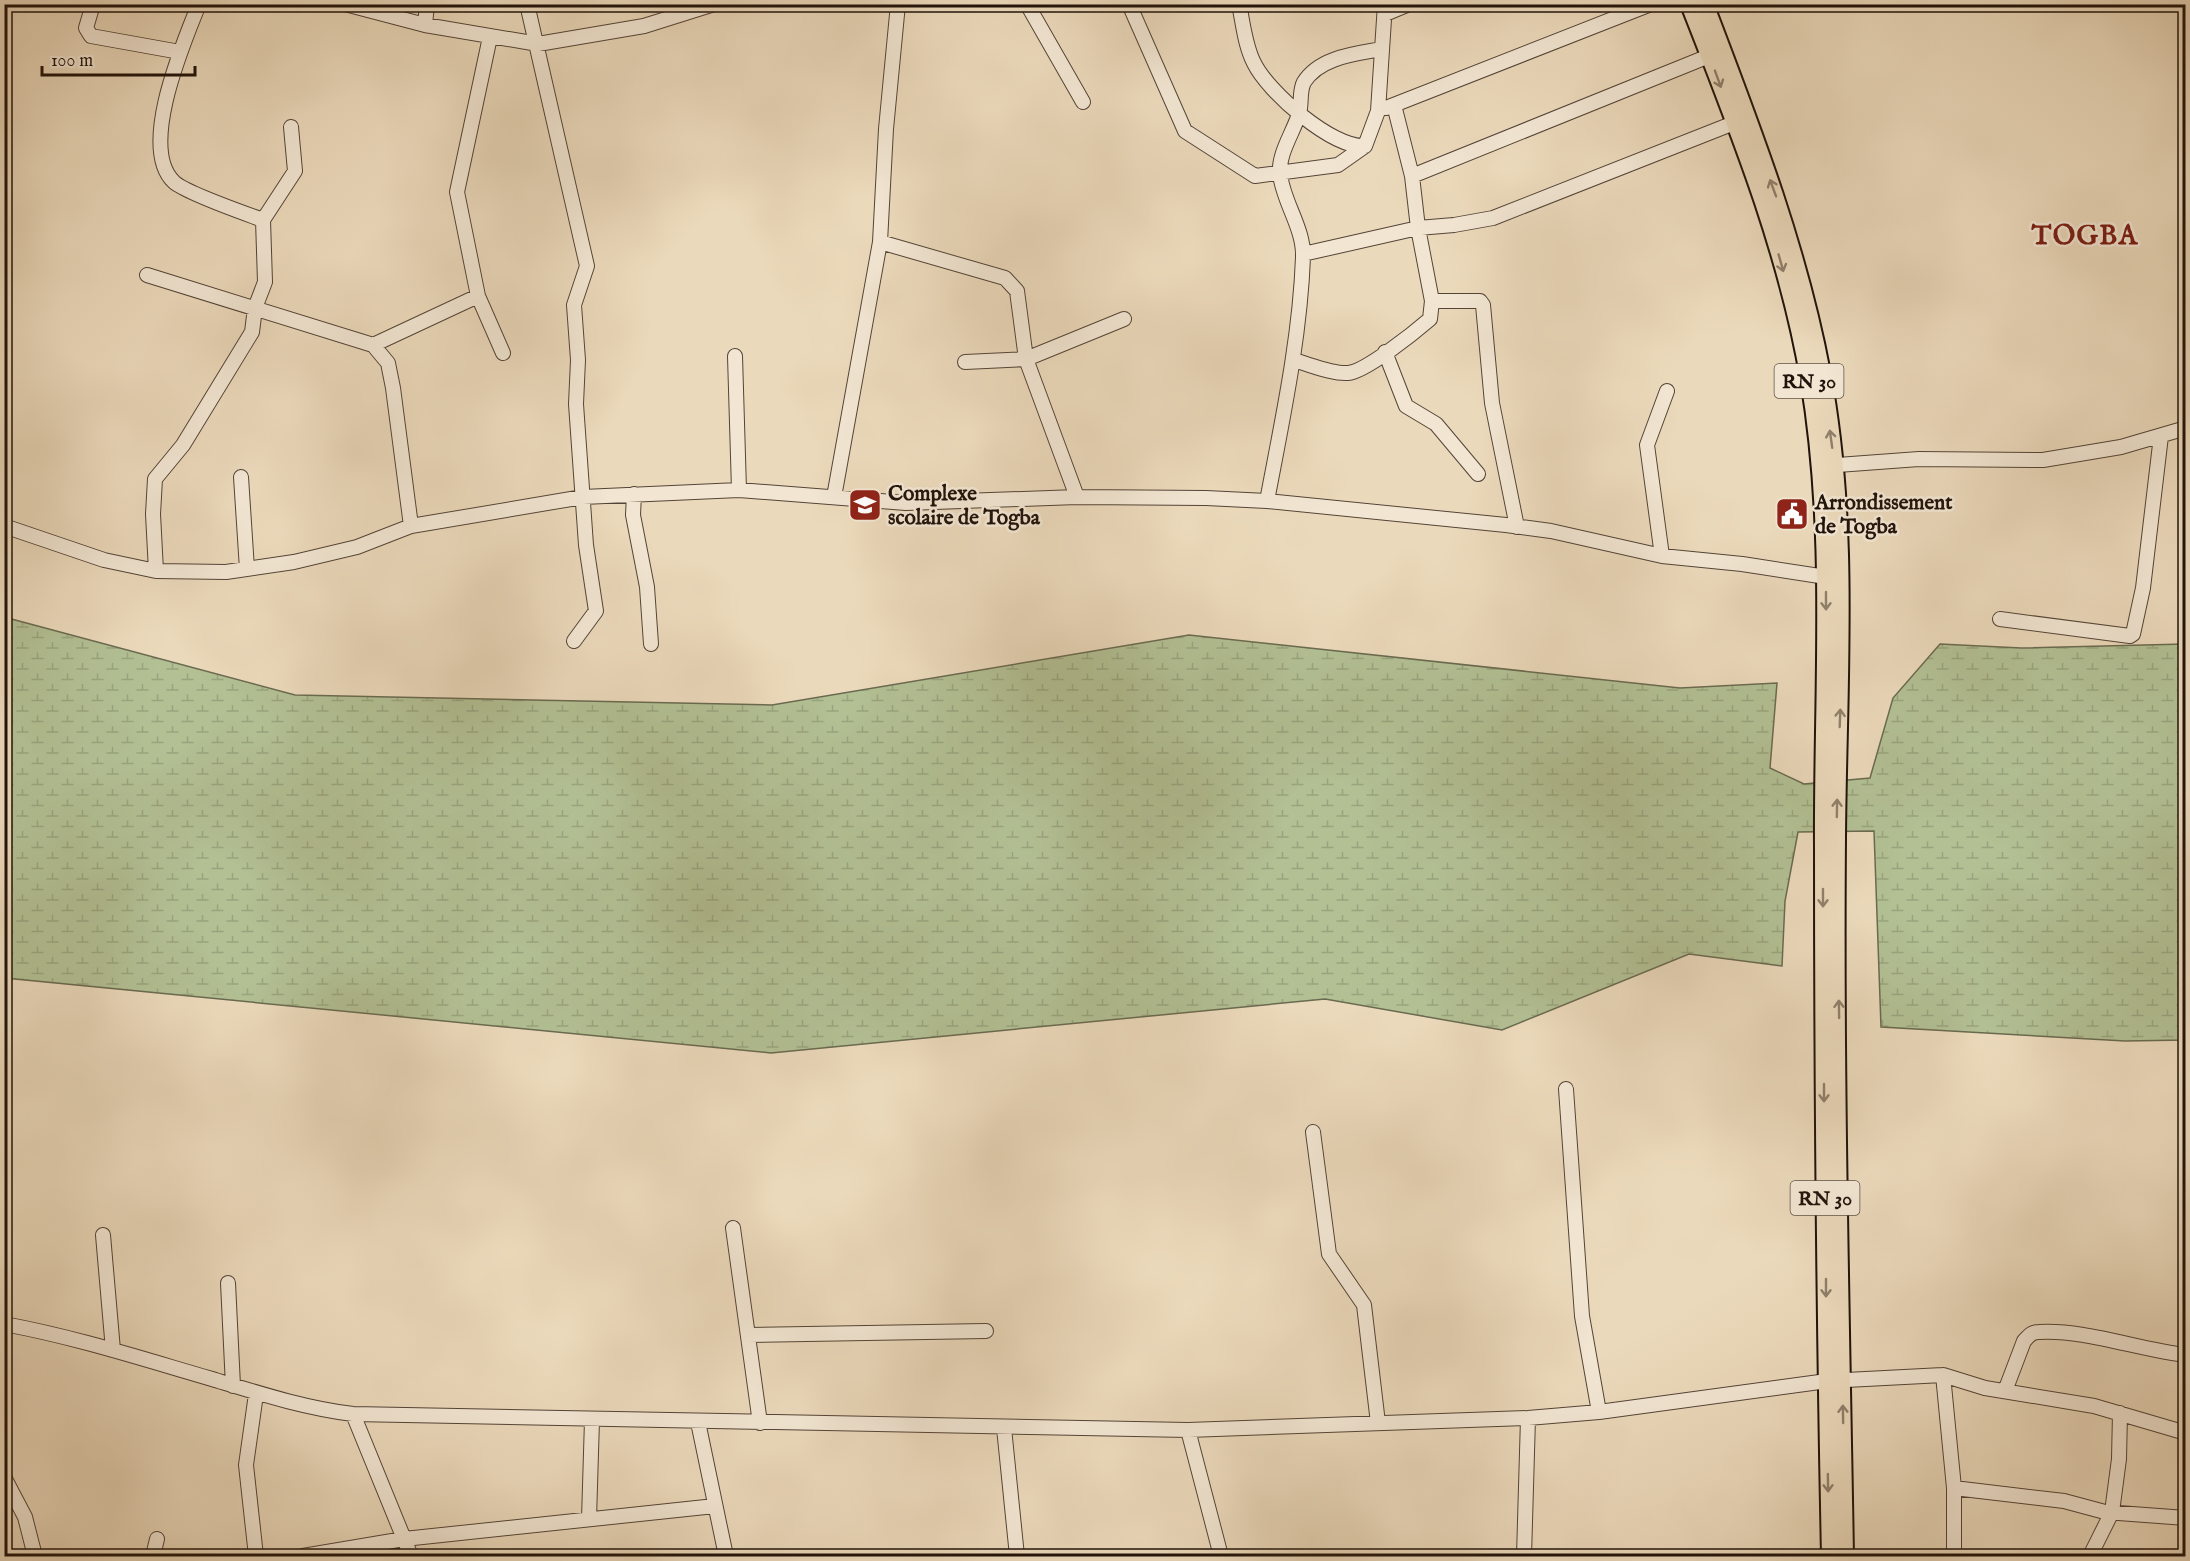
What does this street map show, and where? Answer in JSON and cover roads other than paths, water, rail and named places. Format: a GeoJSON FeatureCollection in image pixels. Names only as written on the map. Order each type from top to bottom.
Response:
{"type":"FeatureCollection","features":[{"type":"Feature","properties":{"kind":"main road","name":"RN 30"},"geometry":{"type":"LineString","coordinates":[[1689,4],[1768,216],[1791,297],[1828,465],[1826,577],[1831,776],[1834,1381],[1830,1557]]}},
{"type":"Feature","properties":{"kind":"main road","name":"RN 30"},"geometry":{"type":"LineString","coordinates":[[1705,4],[1782,212],[1822,375],[1828,465],[1842,591],[1831,776]]}},
{"type":"Feature","properties":{"kind":"main road","name":"RN 30"},"geometry":{"type":"LineString","coordinates":[[1834,1381],[1845,1557]]}},
{"type":"Feature","properties":{"kind":"street"},"geometry":{"type":"LineString","coordinates":[[93,4],[86,27],[92,36],[180,52]]}},
{"type":"Feature","properties":{"kind":"street"},"geometry":{"type":"LineString","coordinates":[[199,4],[180,52],[164,116],[159,145],[164,171],[176,184],[262,220]]}},
{"type":"Feature","properties":{"kind":"street"},"geometry":{"type":"LineString","coordinates":[[345,4],[369,8],[425,26],[538,44],[644,26],[714,4]]}},
{"type":"Feature","properties":{"kind":"street"},"geometry":{"type":"LineString","coordinates":[[425,26],[427,4]]}},
{"type":"Feature","properties":{"kind":"street"},"geometry":{"type":"LineString","coordinates":[[527,4],[587,266],[574,305],[578,360],[576,404],[586,545],[596,611],[574,641]]}},
{"type":"Feature","properties":{"kind":"street"},"geometry":{"type":"LineString","coordinates":[[834,497],[880,242],[886,129],[898,4]]}},
{"type":"Feature","properties":{"kind":"street"},"geometry":{"type":"LineString","coordinates":[[1027,4],[1083,102]]}},
{"type":"Feature","properties":{"kind":"street"},"geometry":{"type":"LineString","coordinates":[[1129,4],[1185,131],[1250,175],[1338,165],[1349,160],[1365,146],[1378,111],[1385,9],[1409,4]]}},
{"type":"Feature","properties":{"kind":"street"},"geometry":{"type":"LineString","coordinates":[[1239,4],[1252,60],[1268,83],[1299,113],[1345,144],[1365,146]]}},
{"type":"Feature","properties":{"kind":"street"},"geometry":{"type":"LineString","coordinates":[[1378,111],[1651,4]]}},
{"type":"Feature","properties":{"kind":"street"},"geometry":{"type":"LineString","coordinates":[[490,37],[457,192],[478,296],[503,353]]}},
{"type":"Feature","properties":{"kind":"street"},"geometry":{"type":"LineString","coordinates":[[1267,501],[1293,360],[1303,254],[1297,224],[1280,173],[1288,137],[1299,113],[1304,82],[1319,68],[1344,57],[1382,49]]}},
{"type":"Feature","properties":{"kind":"street"},"geometry":{"type":"LineString","coordinates":[[1412,176],[1709,56]]}},
{"type":"Feature","properties":{"kind":"street"},"geometry":{"type":"LineString","coordinates":[[1293,360],[1346,373],[1356,371],[1430,320],[1432,301],[1418,228],[1412,176],[1394,105]]}},
{"type":"Feature","properties":{"kind":"street"},"geometry":{"type":"LineString","coordinates":[[1303,254],[1418,228],[1493,218],[1734,123]]}},
{"type":"Feature","properties":{"kind":"street"},"geometry":{"type":"LineString","coordinates":[[156,571],[153,514],[155,479],[183,445],[252,332],[255,308],[265,282],[262,220],[295,171],[291,127]]}},
{"type":"Feature","properties":{"kind":"street"},"geometry":{"type":"LineString","coordinates":[[880,242],[1005,278],[1017,291],[1026,359],[1077,497]]}},
{"type":"Feature","properties":{"kind":"street"},"geometry":{"type":"LineString","coordinates":[[147,275],[374,345],[388,363],[411,526]]}},
{"type":"Feature","properties":{"kind":"street"},"geometry":{"type":"LineString","coordinates":[[374,345],[478,296]]}},
{"type":"Feature","properties":{"kind":"street"},"geometry":{"type":"LineString","coordinates":[[1432,301],[1479,301],[1483,305],[1492,403],[1517,527]]}},
{"type":"Feature","properties":{"kind":"street"},"geometry":{"type":"LineString","coordinates":[[965,362],[1026,359],[1124,319]]}},
{"type":"Feature","properties":{"kind":"street"},"geometry":{"type":"LineString","coordinates":[[1385,352],[1406,406],[1436,424],[1478,474]]}},
{"type":"Feature","properties":{"kind":"street"},"geometry":{"type":"LineString","coordinates":[[735,356],[739,490]]}},
{"type":"Feature","properties":{"kind":"street"},"geometry":{"type":"LineString","coordinates":[[1662,556],[1647,445],[1667,391]]}},
{"type":"Feature","properties":{"kind":"street"},"geometry":{"type":"LineString","coordinates":[[1828,465],[1919,459],[2043,460],[2121,447],[2186,428]]}},
{"type":"Feature","properties":{"kind":"street"},"geometry":{"type":"LineString","coordinates":[[2000,620],[2130,636],[2133,634],[2146,565],[2162,436]]}},
{"type":"Feature","properties":{"kind":"street"},"geometry":{"type":"LineString","coordinates":[[241,477],[247,569]]}},
{"type":"Feature","properties":{"kind":"street"},"geometry":{"type":"LineString","coordinates":[[4,526],[104,560],[156,571],[226,572],[294,562],[357,547],[411,526],[583,497],[739,490],[906,504],[1077,497],[1267,501],[1551,531],[1662,556],[1742,564],[1826,577]]}},
{"type":"Feature","properties":{"kind":"street"},"geometry":{"type":"LineString","coordinates":[[634,494],[633,515],[646,587],[651,644]]}},
{"type":"Feature","properties":{"kind":"street"},"geometry":{"type":"LineString","coordinates":[[1566,1089],[1582,1316],[1599,1412]]}},
{"type":"Feature","properties":{"kind":"street"},"geometry":{"type":"LineString","coordinates":[[1312,1132],[1329,1254],[1364,1305],[1378,1423]]}},
{"type":"Feature","properties":{"kind":"street"},"geometry":{"type":"LineString","coordinates":[[733,1228],[760,1423]]}},
{"type":"Feature","properties":{"kind":"street"},"geometry":{"type":"LineString","coordinates":[[103,1235],[113,1350]]}},
{"type":"Feature","properties":{"kind":"street"},"geometry":{"type":"LineString","coordinates":[[228,1283],[233,1386]]}},
{"type":"Feature","properties":{"kind":"street"},"geometry":{"type":"LineString","coordinates":[[4,1324],[113,1350],[256,1394],[318,1409],[353,1414],[1188,1430],[1528,1418],[1599,1412],[1834,1381],[1943,1376],[2005,1391],[2094,1406],[2186,1433]]}},
{"type":"Feature","properties":{"kind":"street"},"geometry":{"type":"LineString","coordinates":[[748,1335],[986,1331]]}},
{"type":"Feature","properties":{"kind":"street"},"geometry":{"type":"LineString","coordinates":[[2005,1391],[2024,1341],[2030,1334],[2039,1332],[2087,1337],[2186,1355]]}},
{"type":"Feature","properties":{"kind":"street"},"geometry":{"type":"LineString","coordinates":[[1943,1376],[1954,1488],[1954,1557]]}},
{"type":"Feature","properties":{"kind":"street"},"geometry":{"type":"LineString","coordinates":[[256,1394],[246,1465],[256,1557]]}},
{"type":"Feature","properties":{"kind":"street"},"geometry":{"type":"LineString","coordinates":[[2090,1557],[2112,1512],[2118,1469],[2120,1413]]}},
{"type":"Feature","properties":{"kind":"street"},"geometry":{"type":"LineString","coordinates":[[353,1414],[411,1557]]}},
{"type":"Feature","properties":{"kind":"street"},"geometry":{"type":"LineString","coordinates":[[1524,1557],[1528,1418]]}},
{"type":"Feature","properties":{"kind":"street"},"geometry":{"type":"LineString","coordinates":[[589,1519],[592,1420]]}},
{"type":"Feature","properties":{"kind":"street"},"geometry":{"type":"LineString","coordinates":[[698,1422],[726,1557]]}},
{"type":"Feature","properties":{"kind":"street"},"geometry":{"type":"LineString","coordinates":[[1004,1428],[1017,1557]]}},
{"type":"Feature","properties":{"kind":"street"},"geometry":{"type":"LineString","coordinates":[[1188,1430],[1221,1557]]}},
{"type":"Feature","properties":{"kind":"street"},"geometry":{"type":"LineString","coordinates":[[4,1477],[25,1517],[35,1557]]}},
{"type":"Feature","properties":{"kind":"street"},"geometry":{"type":"LineString","coordinates":[[1954,1488],[2064,1501],[2112,1512],[2186,1518]]}},
{"type":"Feature","properties":{"kind":"street"},"geometry":{"type":"LineString","coordinates":[[303,1557],[404,1539],[715,1506]]}},
{"type":"Feature","properties":{"kind":"street"},"geometry":{"type":"LineString","coordinates":[[153,1557],[157,1539]]}},
{"type":"Feature","properties":{"kind":"place","name":"Complexe scolaire de Togba"},"geometry":{"type":"Point","coordinates":[865,505]}},
{"type":"Feature","properties":{"kind":"place","name":"Arrondissement de Togba"},"geometry":{"type":"Point","coordinates":[1792,514]}},
{"type":"Feature","properties":{"kind":"district","name":"TOGBA"},"geometry":{"type":"Point","coordinates":[2085,235]}}]}
